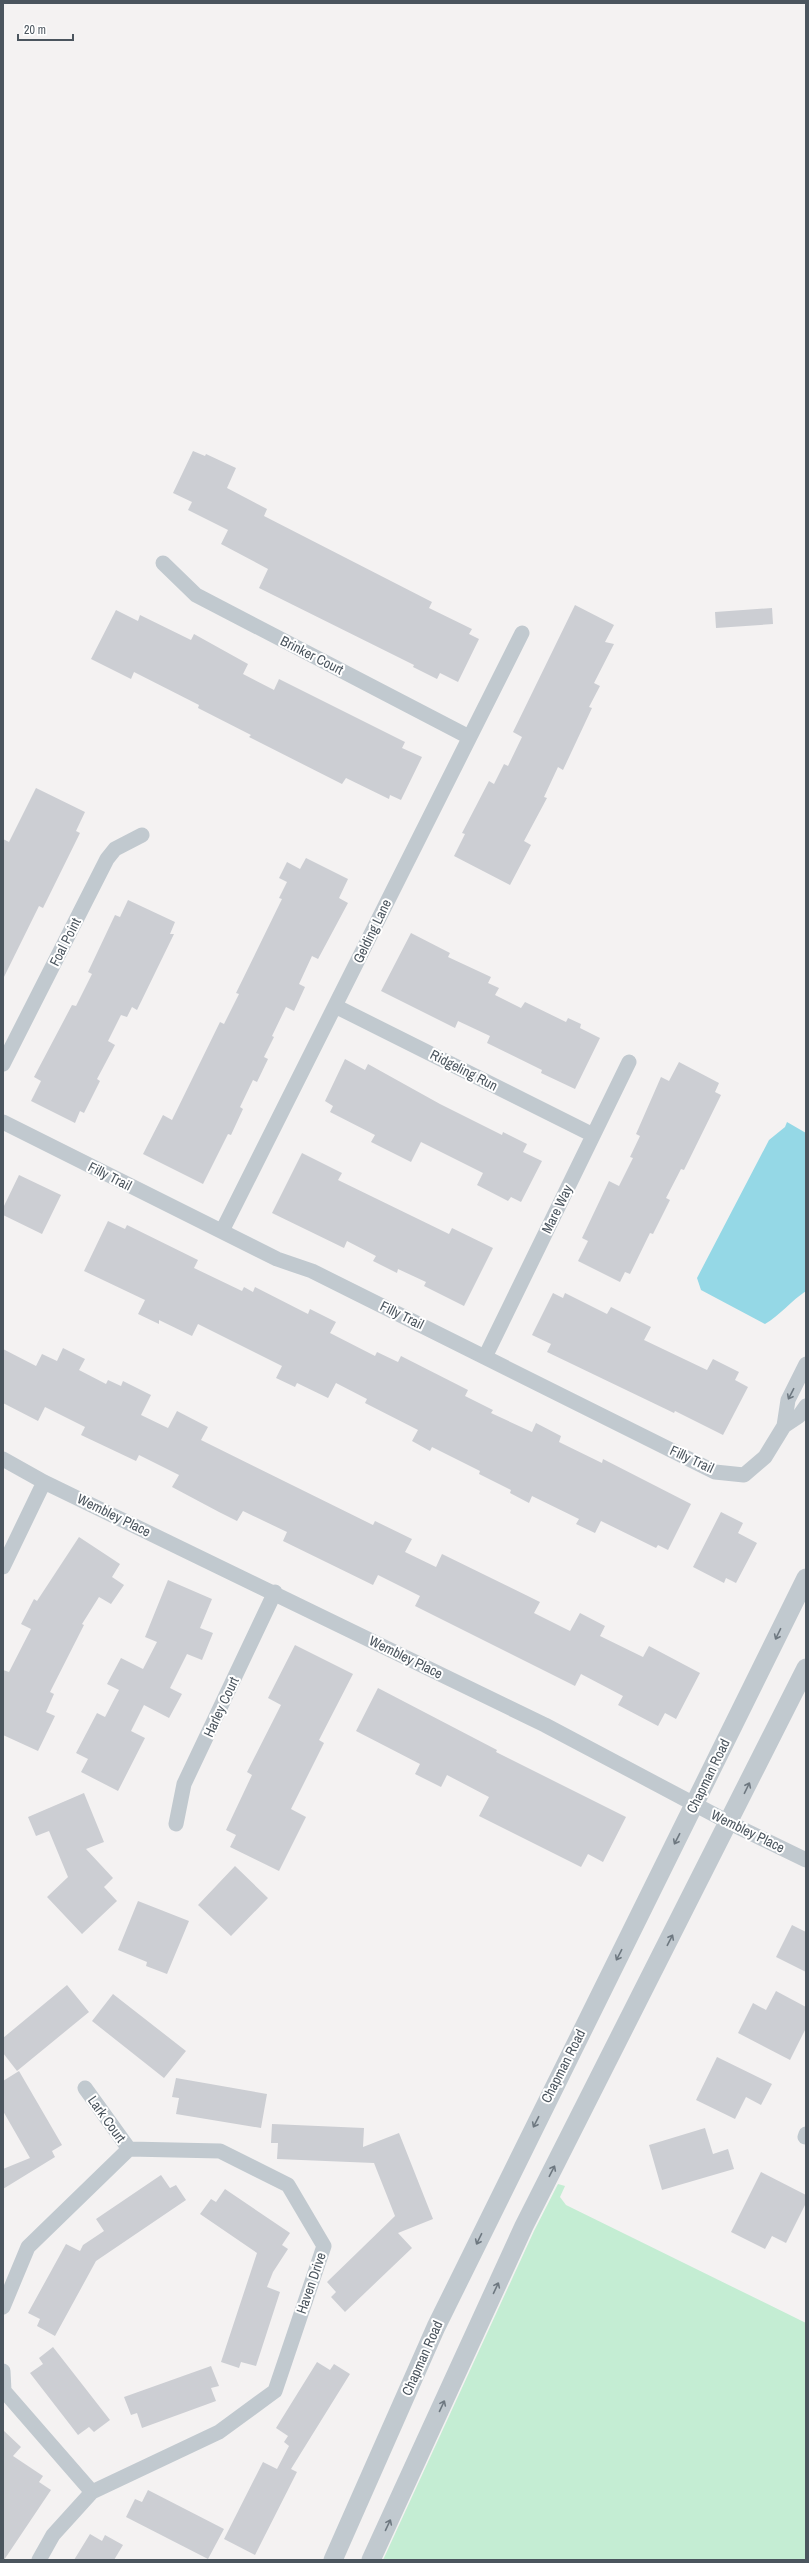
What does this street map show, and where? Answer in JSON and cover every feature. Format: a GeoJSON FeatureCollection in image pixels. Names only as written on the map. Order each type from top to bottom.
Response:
{"type":"FeatureCollection","features":[{"type":"Feature","properties":{"kind":"street","name":"Brinker Court"},"geometry":{"type":"LineString","coordinates":[[163,564],[196,595],[469,737]]}},
{"type":"Feature","properties":{"kind":"street","name":"Gelding Lane"},"geometry":{"type":"LineString","coordinates":[[222,1231],[522,633]]}},
{"type":"Feature","properties":{"kind":"street","name":"Foal Point"},"geometry":{"type":"LineString","coordinates":[[3,1064],[107,858],[115,849],[142,835]]}},
{"type":"Feature","properties":{"kind":"street","name":"Ridgeling Run"},"geometry":{"type":"LineString","coordinates":[[335,1006],[593,1135]]}},
{"type":"Feature","properties":{"kind":"street","name":"Mare Way"},"geometry":{"type":"LineString","coordinates":[[485,1357],[629,1062]]}},
{"type":"Feature","properties":{"kind":"street","name":"Filly Trail"},"geometry":{"type":"LineString","coordinates":[[3,1122],[277,1259],[312,1271],[715,1472],[744,1476],[765,1457],[784,1426]]}},
{"type":"Feature","properties":{"kind":"street"},"geometry":{"type":"LineString","coordinates":[[784,1426],[788,1400],[806,1364]]}},
{"type":"Feature","properties":{"kind":"street"},"geometry":{"type":"LineString","coordinates":[[784,1426],[798,1416],[806,1406]]}},
{"type":"Feature","properties":{"kind":"street","name":"Wembley Place"},"geometry":{"type":"LineString","coordinates":[[3,1459],[44,1482],[275,1592],[545,1725],[730,1823],[806,1860]]}},
{"type":"Feature","properties":{"kind":"street"},"geometry":{"type":"LineString","coordinates":[[3,1567],[44,1482]]}},
{"type":"Feature","properties":{"kind":"street","name":"Chapman Road"},"geometry":{"type":"LineString","coordinates":[[333,2560],[436,2327],[806,1578]]}},
{"type":"Feature","properties":{"kind":"street","name":"Harley Court"},"geometry":{"type":"LineString","coordinates":[[176,1824],[184,1784],[275,1592]]}},
{"type":"Feature","properties":{"kind":"street"},"geometry":{"type":"LineString","coordinates":[[371,2560],[524,2226],[730,1823],[806,1668]]}},
{"type":"Feature","properties":{"kind":"street","name":"Lark Court"},"geometry":{"type":"LineString","coordinates":[[85,2088],[129,2148]]}},
{"type":"Feature","properties":{"kind":"street"},"geometry":{"type":"LineString","coordinates":[[3,2307],[28,2247],[129,2148]]}},
{"type":"Feature","properties":{"kind":"street","name":"Haven Drive"},"geometry":{"type":"LineString","coordinates":[[39,2560],[53,2534],[92,2492],[219,2432],[275,2391],[324,2246],[288,2185],[220,2151],[129,2148]]}},
{"type":"Feature","properties":{"kind":"street"},"geometry":{"type":"LineString","coordinates":[[3,2371],[4,2391],[92,2492]]}},
{"type":"Feature","properties":{"kind":"green space"},"geometry":{"type":"Polygon","coordinates":[[[558,2184],[565,2186],[560,2197],[566,2205],[806,2323],[806,2560],[383,2560],[534,2231],[558,2184]]]}},
{"type":"Feature","properties":{"kind":"water"},"geometry":{"type":"Polygon","coordinates":[[[787,1122],[806,1133],[806,1291],[765,1324],[701,1290],[697,1278],[769,1140],[785,1127],[787,1122]]]}},
{"type":"Feature","properties":{"kind":"building"},"geometry":{"type":"Polygon","coordinates":[[[193,451],[205,456],[206,454],[236,468],[227,488],[267,509],[264,516],[432,602],[429,608],[472,629],[469,634],[479,639],[458,682],[440,673],[437,679],[413,667],[414,665],[259,588],[268,569],[221,544],[228,530],[188,510],[192,502],[173,493],[193,451]]]}},
{"type":"Feature","properties":{"kind":"building"},"geometry":{"type":"Polygon","coordinates":[[[575,605],[614,625],[605,642],[614,644],[594,683],[600,686],[589,707],[592,708],[563,770],[558,767],[544,797],[547,798],[524,841],[531,845],[510,885],[454,856],[465,834],[462,833],[489,781],[494,784],[504,764],[508,766],[522,737],[513,732],[575,605]]]}},
{"type":"Feature","properties":{"kind":"building"},"geometry":{"type":"Polygon","coordinates":[[[772,608],[773,624],[716,628],[715,612],[772,608]]]}},
{"type":"Feature","properties":{"kind":"building"},"geometry":{"type":"Polygon","coordinates":[[[116,610],[138,621],[140,615],[191,640],[194,634],[248,664],[243,674],[274,690],[279,679],[405,742],[402,748],[422,757],[401,800],[390,795],[389,799],[346,778],[342,784],[249,737],[251,735],[198,708],[199,705],[134,672],[131,679],[91,659],[116,610]]]}},
{"type":"Feature","properties":{"kind":"building"},"geometry":{"type":"Polygon","coordinates":[[[36,788],[85,812],[76,831],[80,833],[43,908],[39,906],[3,979],[3,839],[9,842],[36,788]]]}},
{"type":"Feature","properties":{"kind":"building"},"geometry":{"type":"Polygon","coordinates":[[[306,858],[348,879],[339,898],[348,903],[318,959],[312,956],[299,984],[305,987],[294,1011],[286,1007],[264,1057],[268,1059],[257,1082],[253,1080],[240,1107],[243,1109],[231,1135],[228,1134],[203,1184],[143,1154],[163,1115],[172,1120],[220,1022],[224,1024],[239,994],[236,993],[282,899],[279,898],[287,882],[279,878],[287,862],[300,869],[306,858]]]}},
{"type":"Feature","properties":{"kind":"building"},"geometry":{"type":"Polygon","coordinates":[[[128,900],[175,922],[170,934],[174,934],[137,1010],[132,1007],[127,1017],[121,1015],[108,1041],[115,1045],[97,1079],[100,1081],[84,1113],[80,1111],[75,1123],[31,1101],[41,1081],[34,1077],[72,1005],[76,1006],[92,974],[88,972],[115,915],[120,917],[128,900]]]}},
{"type":"Feature","properties":{"kind":"building"},"geometry":{"type":"Polygon","coordinates":[[[411,933],[450,953],[448,957],[491,977],[488,983],[499,988],[495,995],[521,1008],[525,1002],[566,1022],[568,1018],[581,1024],[580,1028],[600,1038],[575,1089],[541,1073],[542,1070],[487,1043],[490,1036],[458,1021],[455,1028],[381,991],[411,933]]]}},
{"type":"Feature","properties":{"kind":"building"},"geometry":{"type":"Polygon","coordinates":[[[345,1059],[365,1070],[368,1064],[440,1104],[502,1135],[503,1132],[527,1144],[523,1152],[542,1161],[521,1202],[511,1197],[508,1201],[477,1185],[483,1173],[421,1142],[411,1162],[371,1142],[375,1135],[330,1112],[333,1106],[325,1101],[345,1059]]]}},
{"type":"Feature","properties":{"kind":"building"},"geometry":{"type":"Polygon","coordinates":[[[679,1062],[719,1083],[715,1092],[721,1095],[684,1170],[681,1169],[666,1198],[670,1200],[653,1234],[650,1233],[630,1274],[625,1272],[620,1282],[578,1261],[588,1241],[582,1238],[609,1181],[619,1186],[633,1158],[630,1157],[640,1136],[636,1134],[661,1077],[669,1081],[679,1062]]]}},
{"type":"Feature","properties":{"kind":"building"},"geometry":{"type":"Polygon","coordinates":[[[302,1153],[342,1173],[338,1180],[449,1234],[452,1228],[493,1248],[464,1306],[424,1286],[426,1282],[398,1269],[397,1273],[373,1261],[376,1256],[347,1241],[344,1248],[272,1213],[302,1153]]]}},
{"type":"Feature","properties":{"kind":"building"},"geometry":{"type":"Polygon","coordinates":[[[19,1175],[61,1195],[42,1234],[3,1215],[3,1208],[19,1175]]]}},
{"type":"Feature","properties":{"kind":"building"},"geometry":{"type":"Polygon","coordinates":[[[108,1221],[125,1229],[127,1225],[198,1260],[194,1268],[242,1291],[244,1287],[253,1292],[255,1287],[308,1314],[310,1309],[336,1322],[330,1333],[375,1356],[377,1352],[398,1362],[401,1356],[468,1390],[465,1396],[493,1410],[491,1413],[532,1432],[536,1423],[561,1436],[559,1442],[602,1463],[603,1459],[691,1504],[668,1550],[658,1545],[656,1548],[601,1521],[595,1533],[576,1524],[579,1519],[532,1496],[529,1503],[510,1493],[511,1490],[479,1474],[480,1471],[432,1447],[430,1451],[412,1441],[418,1430],[365,1403],[367,1399],[336,1383],[328,1398],[297,1383],[295,1387],[276,1378],[282,1366],[198,1324],[192,1336],[159,1320],[159,1324],[138,1314],[145,1300],[84,1271],[108,1221]]]}},
{"type":"Feature","properties":{"kind":"building"},"geometry":{"type":"Polygon","coordinates":[[[553,1293],[563,1298],[565,1293],[607,1314],[611,1307],[651,1327],[644,1340],[707,1370],[713,1359],[739,1372],[735,1380],[748,1387],[723,1435],[675,1411],[674,1413],[547,1352],[551,1344],[532,1335],[553,1293]]]}},
{"type":"Feature","properties":{"kind":"building"},"geometry":{"type":"Polygon","coordinates":[[[63,1348],[85,1359],[79,1370],[106,1384],[108,1380],[121,1386],[123,1381],[151,1395],[141,1415],[168,1428],[177,1411],[208,1427],[201,1440],[373,1525],[375,1521],[412,1539],[405,1552],[436,1567],[442,1554],[540,1602],[534,1613],[570,1631],[580,1613],[605,1626],[600,1636],[643,1657],[649,1646],[700,1673],[676,1719],[665,1713],[658,1726],[618,1705],[623,1696],[581,1674],[575,1686],[415,1606],[420,1596],[378,1575],[373,1585],[283,1541],[287,1532],[243,1511],[237,1521],[172,1487],[179,1475],[139,1455],[136,1461],[81,1435],[85,1427],[45,1407],[38,1421],[3,1403],[3,1349],[36,1366],[42,1354],[57,1361],[63,1348]]]}},
{"type":"Feature","properties":{"kind":"building"},"geometry":{"type":"Polygon","coordinates":[[[721,1512],[743,1523],[738,1533],[757,1543],[736,1583],[726,1578],[724,1583],[693,1567],[721,1512]]]}},
{"type":"Feature","properties":{"kind":"building"},"geometry":{"type":"Polygon","coordinates":[[[79,1537],[120,1564],[112,1577],[124,1585],[111,1604],[99,1597],[82,1624],[84,1625],[50,1692],[54,1694],[46,1712],[55,1716],[38,1751],[3,1735],[3,1670],[9,1672],[31,1629],[21,1624],[34,1599],[37,1601],[79,1537]]]}},
{"type":"Feature","properties":{"kind":"building"},"geometry":{"type":"Polygon","coordinates":[[[168,1580],[212,1599],[200,1628],[213,1633],[202,1660],[187,1654],[170,1688],[182,1694],[169,1718],[144,1705],[131,1731],[145,1738],[118,1791],[81,1772],[88,1759],[76,1753],[97,1713],[105,1717],[119,1690],[107,1684],[121,1658],[143,1669],[157,1642],[145,1637],[168,1580]]]}},
{"type":"Feature","properties":{"kind":"building"},"geometry":{"type":"Polygon","coordinates":[[[295,1645],[353,1674],[319,1740],[324,1743],[291,1809],[306,1817],[279,1871],[230,1847],[236,1835],[226,1830],[252,1775],[247,1772],[281,1705],[268,1698],[295,1645]]]}},
{"type":"Feature","properties":{"kind":"building"},"geometry":{"type":"Polygon","coordinates":[[[378,1688],[497,1750],[496,1752],[626,1817],[603,1862],[588,1854],[581,1867],[479,1816],[489,1797],[447,1775],[441,1787],[415,1774],[420,1764],[356,1731],[378,1688]]]}},
{"type":"Feature","properties":{"kind":"building"},"geometry":{"type":"Polygon","coordinates":[[[84,1793],[104,1842],[86,1849],[113,1878],[104,1887],[117,1901],[82,1934],[47,1897],[68,1877],[49,1831],[36,1836],[28,1817],[84,1793]]]}},
{"type":"Feature","properties":{"kind":"building"},"geometry":{"type":"Polygon","coordinates":[[[235,1866],[268,1898],[231,1936],[198,1905],[235,1866]]]}},
{"type":"Feature","properties":{"kind":"building"},"geometry":{"type":"Polygon","coordinates":[[[138,1901],[189,1921],[167,1974],[146,1966],[147,1962],[118,1950],[138,1901]]]}},
{"type":"Feature","properties":{"kind":"building"},"geometry":{"type":"Polygon","coordinates":[[[792,1925],[806,1932],[806,1972],[776,1957],[792,1925]]]}},
{"type":"Feature","properties":{"kind":"building"},"geometry":{"type":"Polygon","coordinates":[[[67,1985],[89,2012],[17,2071],[3,2053],[3,2038],[67,1985]]]}},
{"type":"Feature","properties":{"kind":"building"},"geometry":{"type":"Polygon","coordinates":[[[776,1991],[806,2007],[806,2028],[790,2060],[738,2033],[753,2003],[766,2010],[776,1991]]]}},
{"type":"Feature","properties":{"kind":"building"},"geometry":{"type":"Polygon","coordinates":[[[113,1994],[186,2051],[164,2078],[92,2021],[113,1994]]]}},
{"type":"Feature","properties":{"kind":"building"},"geometry":{"type":"Polygon","coordinates":[[[717,2057],[772,2084],[761,2105],[746,2097],[735,2119],[696,2100],[717,2057]]]}},
{"type":"Feature","properties":{"kind":"building"},"geometry":{"type":"Polygon","coordinates":[[[19,2071],[62,2145],[52,2151],[55,2157],[3,2189],[3,2169],[30,2158],[3,2111],[3,2081],[19,2071]]]}},
{"type":"Feature","properties":{"kind":"building"},"geometry":{"type":"Polygon","coordinates":[[[176,2078],[267,2094],[261,2128],[176,2114],[179,2098],[172,2097],[176,2078]]]}},
{"type":"Feature","properties":{"kind":"building"},"geometry":{"type":"Polygon","coordinates":[[[272,2124],[364,2128],[363,2147],[399,2133],[433,2219],[398,2233],[412,2248],[345,2312],[331,2297],[336,2292],[327,2282],[395,2216],[374,2163],[277,2159],[278,2143],[271,2143],[272,2124]]]}},
{"type":"Feature","properties":{"kind":"building"},"geometry":{"type":"Polygon","coordinates":[[[705,2128],[713,2154],[728,2149],[734,2169],[662,2190],[649,2145],[705,2128]]]}},
{"type":"Feature","properties":{"kind":"building"},"geometry":{"type":"Polygon","coordinates":[[[761,2172],[806,2195],[806,2203],[786,2243],[772,2236],[765,2249],[731,2232],[761,2172]]]}},
{"type":"Feature","properties":{"kind":"building"},"geometry":{"type":"Polygon","coordinates":[[[161,2175],[170,2188],[176,2185],[186,2200],[96,2261],[55,2336],[37,2326],[40,2319],[28,2313],[66,2244],[80,2251],[83,2245],[104,2231],[96,2219],[161,2175]]]}},
{"type":"Feature","properties":{"kind":"building"},"geometry":{"type":"Polygon","coordinates":[[[225,2189],[290,2233],[282,2245],[288,2249],[273,2272],[267,2287],[280,2292],[256,2366],[241,2362],[239,2368],[221,2362],[257,2253],[200,2214],[211,2199],[216,2202],[225,2189]]]}},
{"type":"Feature","properties":{"kind":"building"},"geometry":{"type":"Polygon","coordinates":[[[53,2347],[110,2420],[94,2432],[89,2427],[78,2435],[30,2373],[43,2364],[39,2358],[53,2347]]]}},
{"type":"Feature","properties":{"kind":"building"},"geometry":{"type":"Polygon","coordinates":[[[317,2362],[330,2370],[334,2364],[350,2374],[291,2469],[297,2472],[255,2555],[224,2539],[263,2462],[277,2469],[289,2446],[284,2442],[288,2436],[276,2428],[317,2362]]]}},
{"type":"Feature","properties":{"kind":"building"},"geometry":{"type":"Polygon","coordinates":[[[211,2366],[219,2386],[211,2388],[216,2401],[142,2428],[137,2413],[131,2415],[124,2397],[211,2366]]]}},
{"type":"Feature","properties":{"kind":"building"},"geometry":{"type":"Polygon","coordinates":[[[3,2430],[21,2447],[13,2456],[43,2476],[39,2482],[51,2490],[4,2560],[3,2430]]]}},
{"type":"Feature","properties":{"kind":"building"},"geometry":{"type":"Polygon","coordinates":[[[148,2490],[224,2529],[208,2559],[126,2517],[135,2499],[142,2502],[148,2490]]]}},
{"type":"Feature","properties":{"kind":"building"},"geometry":{"type":"Polygon","coordinates":[[[90,2534],[102,2541],[105,2535],[123,2545],[114,2560],[74,2560],[90,2534]]]}}]}
